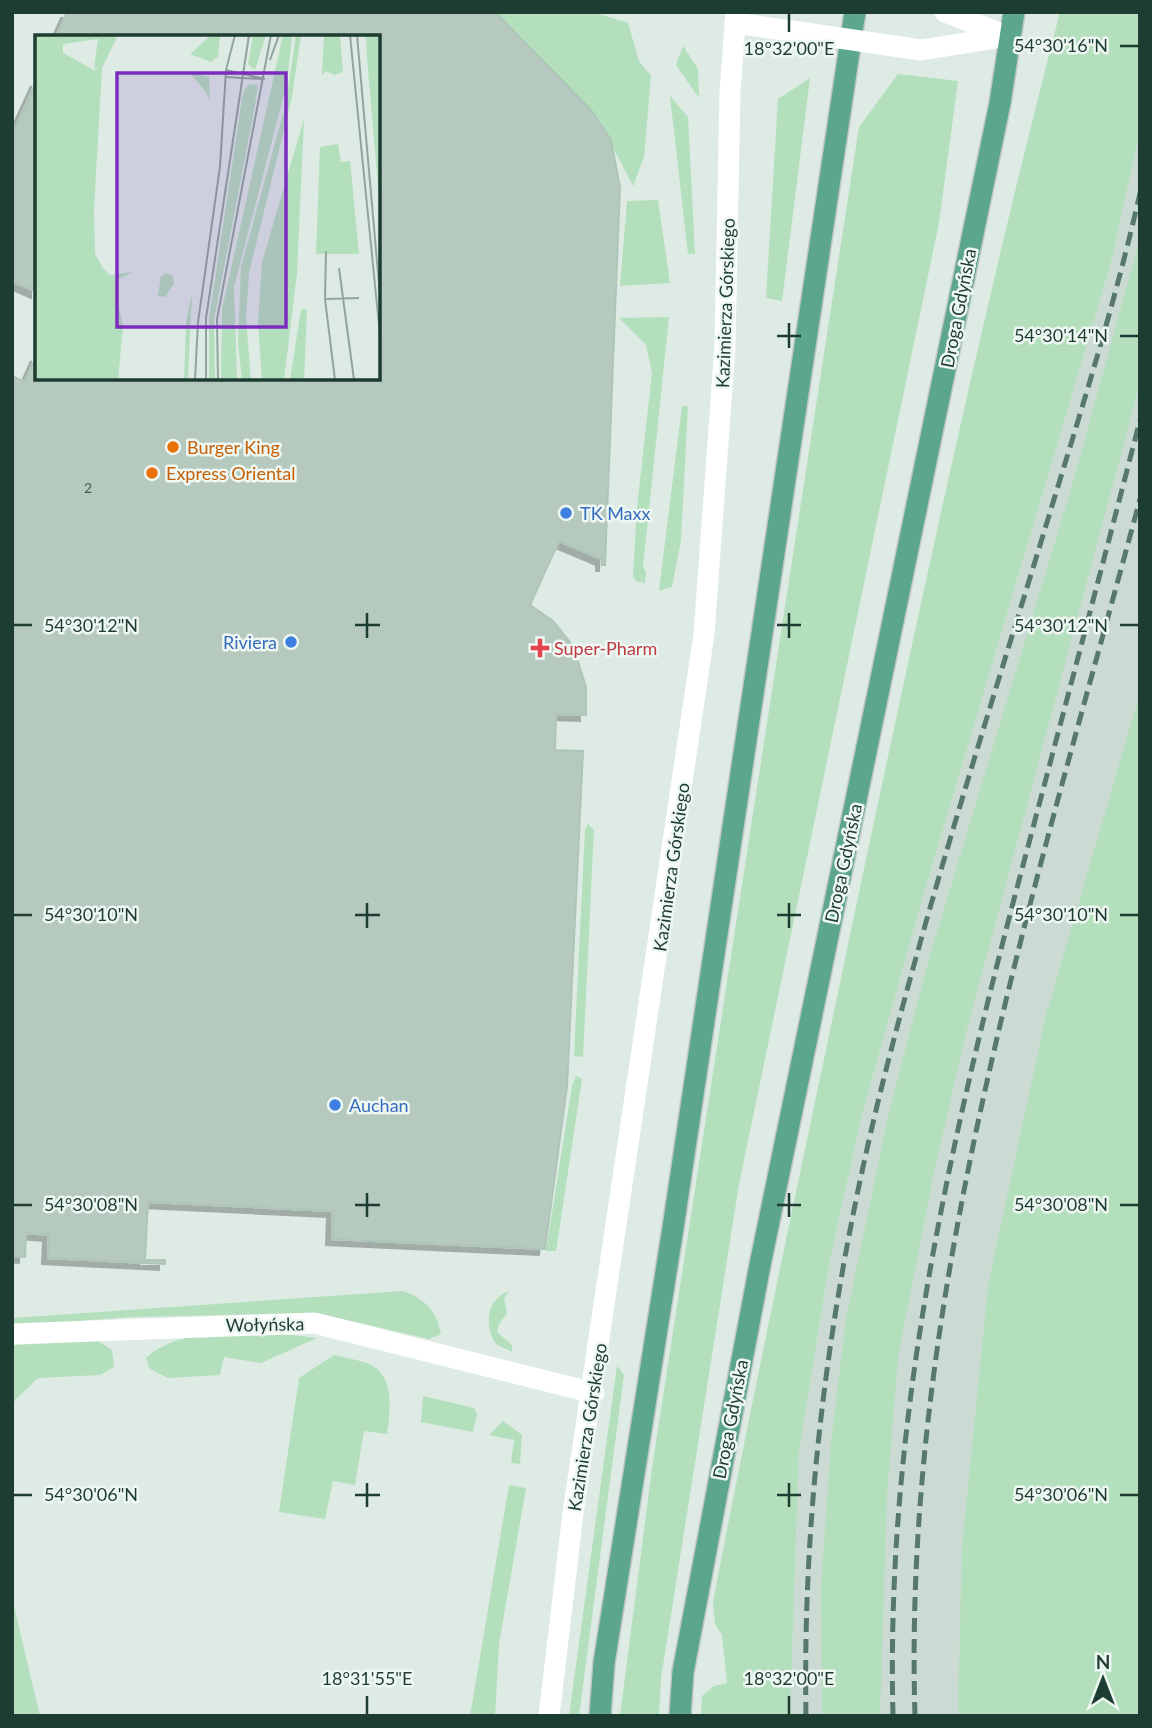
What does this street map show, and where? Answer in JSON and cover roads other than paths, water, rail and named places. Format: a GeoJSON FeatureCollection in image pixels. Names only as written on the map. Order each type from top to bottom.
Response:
{"type":"FeatureCollection","features":[{"type":"Feature","properties":{"kind":"main road"},"geometry":{"type":"LineString","coordinates":[[600,1716],[606,1650],[675,1215],[855,12]]}},
{"type":"Feature","properties":{"kind":"main road","name":"Droga Gdyńska"},"geometry":{"type":"LineString","coordinates":[[680,1716],[683,1672],[739,1370],[1000,103],[1014,12]]}},
{"type":"Feature","properties":{"kind":"street"},"geometry":{"type":"LineString","coordinates":[[945,12],[1009,37]]}},
{"type":"Feature","properties":{"kind":"street"},"geometry":{"type":"LineString","coordinates":[[735,18],[792,31],[921,50],[1009,37]]}},
{"type":"Feature","properties":{"kind":"street","name":"Kazimierza Górskiego"},"geometry":{"type":"LineString","coordinates":[[549,1716],[573,1513],[594,1393],[704,635],[725,346],[730,91],[735,18]]}},
{"type":"Feature","properties":{"kind":"street","name":"Wołyńska"},"geometry":{"type":"LineString","coordinates":[[12,1334],[314,1323],[594,1393]]}},
{"type":"Feature","properties":{"kind":"railway"},"geometry":{"type":"LineString","coordinates":[[806,1716],[809,1551],[816,1468],[825,1386],[851,1223],[888,1062],[927,919],[1089,383],[1140,193]]}},
{"type":"Feature","properties":{"kind":"railway"},"geometry":{"type":"LineString","coordinates":[[893,1716],[893,1604],[900,1493],[913,1382],[930,1273],[975,1055],[1140,420]]}},
{"type":"Feature","properties":{"kind":"railway"},"geometry":{"type":"LineString","coordinates":[[915,1716],[917,1560],[930,1406],[953,1252],[983,1100],[1019,949],[1140,499]]}},
{"type":"Feature","properties":{"kind":"place","name":"Burger King"},"geometry":{"type":"Point","coordinates":[173,447]}},
{"type":"Feature","properties":{"kind":"place","name":"Express Oriental"},"geometry":{"type":"Point","coordinates":[152,473]}},
{"type":"Feature","properties":{"kind":"place","name":"TK Maxx"},"geometry":{"type":"Point","coordinates":[566,513]}},
{"type":"Feature","properties":{"kind":"place","name":"Riviera"},"geometry":{"type":"Point","coordinates":[291,642]}},
{"type":"Feature","properties":{"kind":"place","name":"Super-Pharm"},"geometry":{"type":"Point","coordinates":[540,648]}},
{"type":"Feature","properties":{"kind":"place","name":"Auchan"},"geometry":{"type":"Point","coordinates":[335,1105]}}]}
